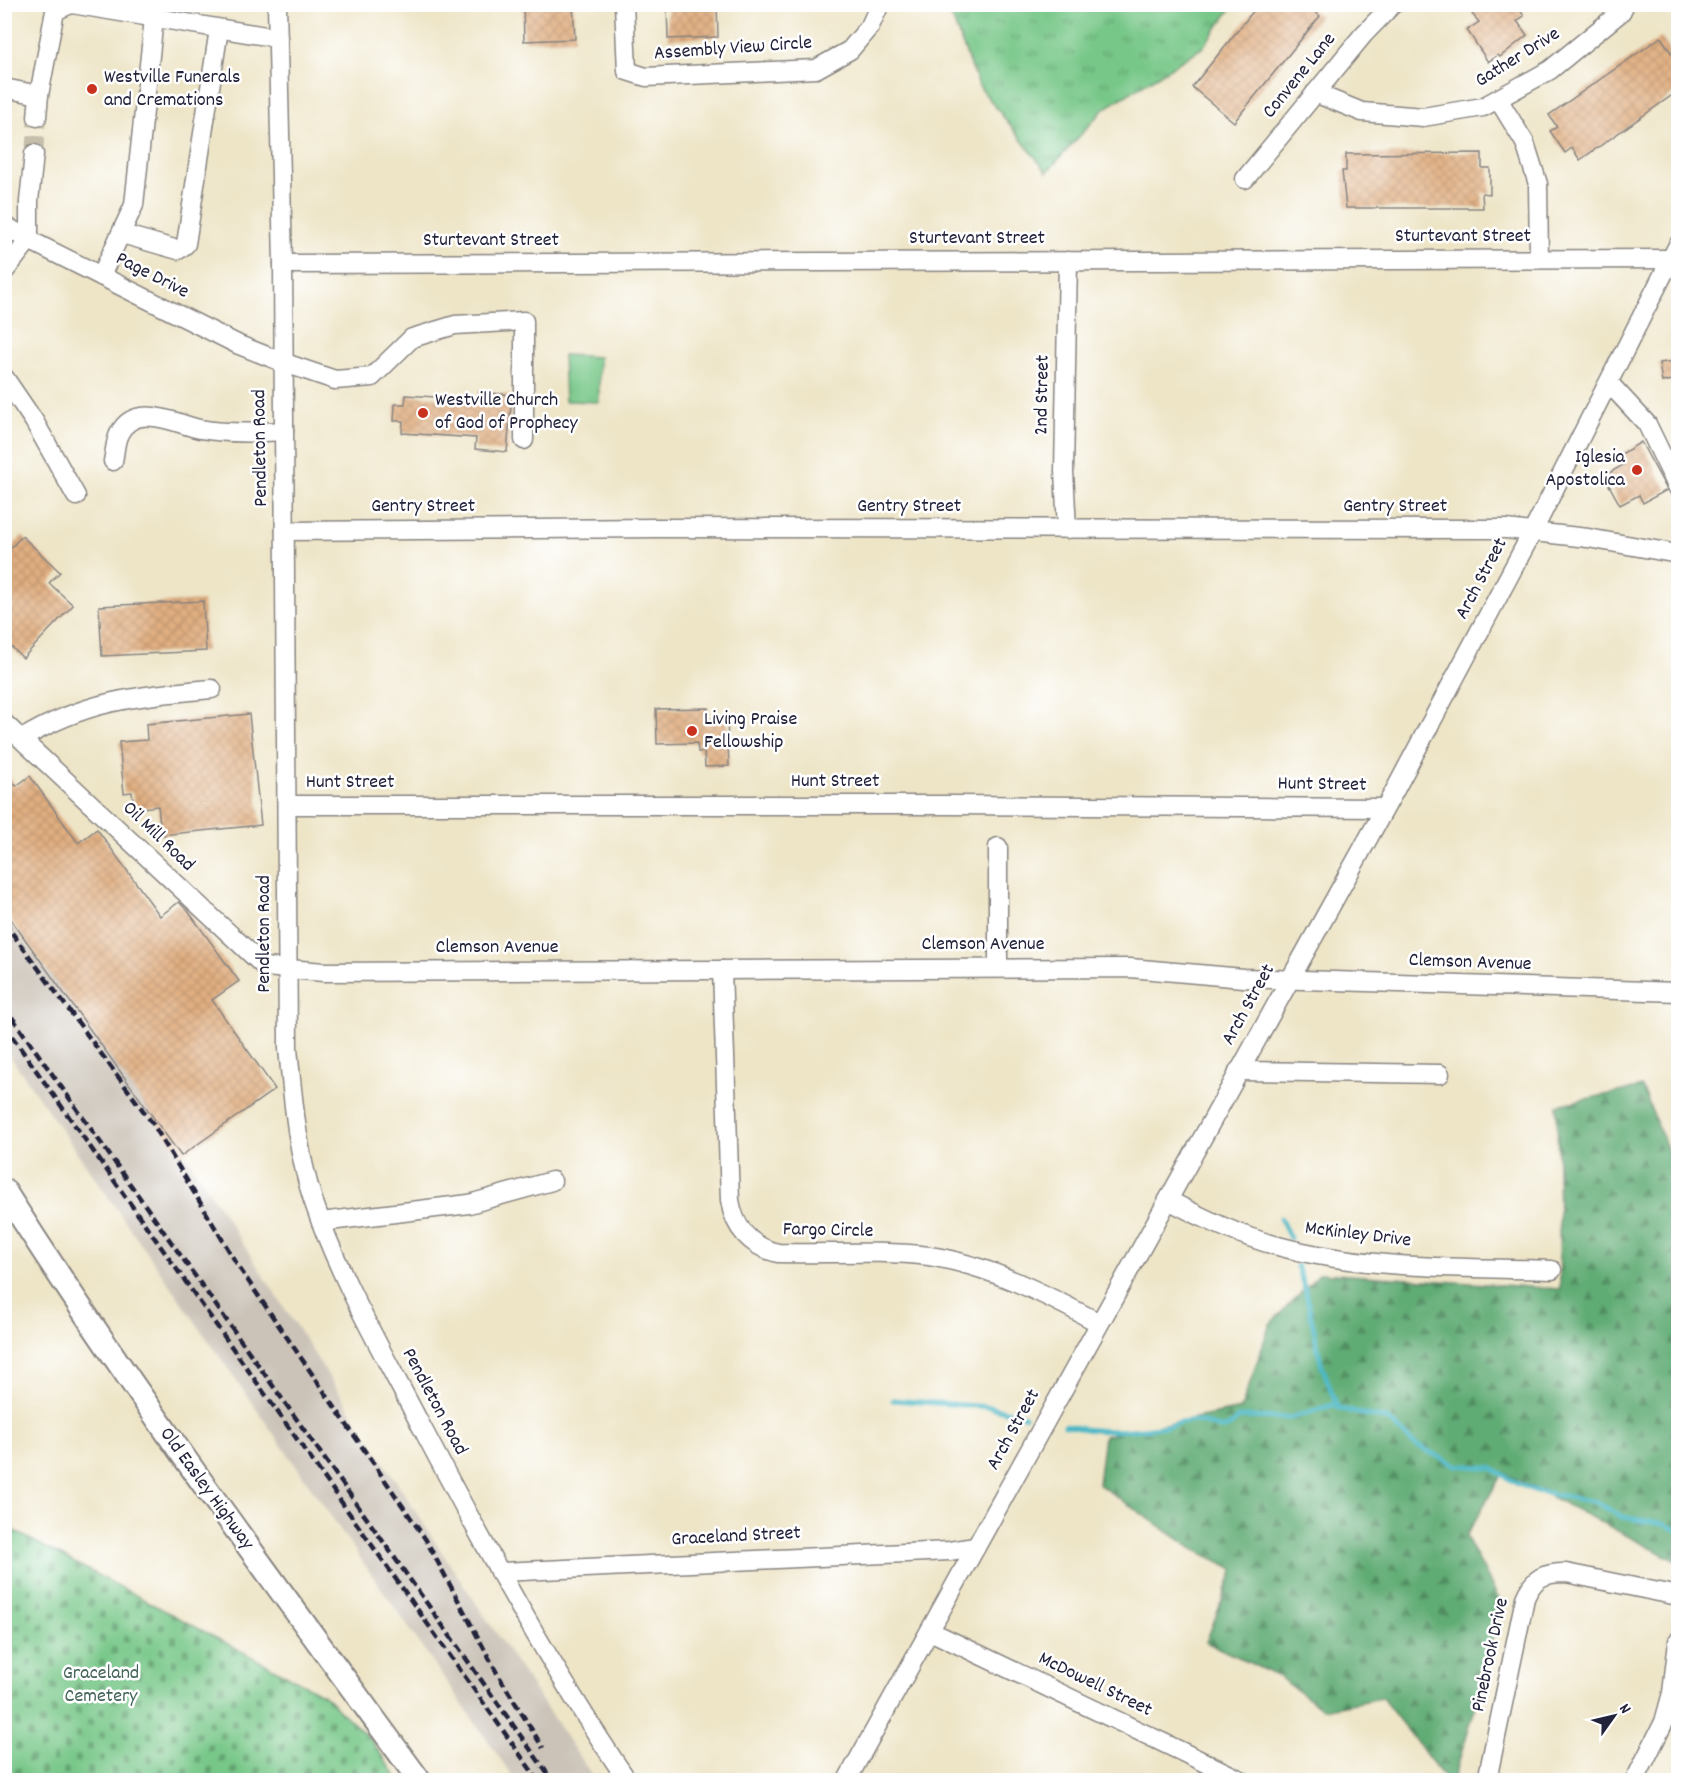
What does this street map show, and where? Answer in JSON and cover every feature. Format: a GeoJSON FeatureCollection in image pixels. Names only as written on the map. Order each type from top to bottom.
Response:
{"type":"FeatureCollection","features":[{"type":"Feature","properties":{"kind":"main road","name":"Old Easley Highway"},"geometry":{"type":"LineString","coordinates":[[4,1190],[64,1285],[151,1413],[419,1780]]}},
{"type":"Feature","properties":{"kind":"street"},"geometry":{"type":"LineString","coordinates":[[37,117],[55,11],[72,4],[278,38]]}},
{"type":"Feature","properties":{"kind":"street","name":"Pendleton Road"},"geometry":{"type":"LineString","coordinates":[[277,4],[283,264],[288,1048],[301,1153],[321,1222],[357,1304],[541,1648],[627,1780]]}},
{"type":"Feature","properties":{"kind":"street","name":"Assembly View Circle"},"geometry":{"type":"LineString","coordinates":[[624,4],[627,71],[646,77],[816,69],[850,50],[870,26],[880,4]]}},
{"type":"Feature","properties":{"kind":"street","name":"Gather Drive"},"geometry":{"type":"LineString","coordinates":[[1315,93],[1362,112],[1423,117],[1483,107],[1550,70],[1621,12],[1625,4]]}},
{"type":"Feature","properties":{"kind":"street","name":"Convene Lane"},"geometry":{"type":"LineString","coordinates":[[1245,179],[1384,7]]}},
{"type":"Feature","properties":{"kind":"street"},"geometry":{"type":"LineString","coordinates":[[101,276],[134,206],[154,18]]}},
{"type":"Feature","properties":{"kind":"street"},"geometry":{"type":"LineString","coordinates":[[122,234],[178,250],[186,244],[219,28]]}},
{"type":"Feature","properties":{"kind":"street"},"geometry":{"type":"LineString","coordinates":[[4,88],[39,95]]}},
{"type":"Feature","properties":{"kind":"street"},"geometry":{"type":"LineString","coordinates":[[1498,99],[1526,143],[1538,184],[1539,259]]}},
{"type":"Feature","properties":{"kind":"street"},"geometry":{"type":"LineString","coordinates":[[5,271],[29,240],[29,201],[34,154]]}},
{"type":"Feature","properties":{"kind":"street","name":"Page Drive"},"geometry":{"type":"LineString","coordinates":[[4,225],[29,240],[239,345],[335,380],[372,377],[412,338],[455,325],[524,321],[524,440]]}},
{"type":"Feature","properties":{"kind":"street","name":"Sturtevant Street"},"geometry":{"type":"LineString","coordinates":[[283,264],[1539,259],[1675,252]]}},
{"type":"Feature","properties":{"kind":"street","name":"Arch Street"},"geometry":{"type":"LineString","coordinates":[[847,1780],[1384,808],[1533,531],[1675,252]]}},
{"type":"Feature","properties":{"kind":"street","name":"2nd Street"},"geometry":{"type":"LineString","coordinates":[[1067,529],[1064,471],[1068,261]]}},
{"type":"Feature","properties":{"kind":"street"},"geometry":{"type":"LineString","coordinates":[[4,376],[34,421],[76,496]]}},
{"type":"Feature","properties":{"kind":"street"},"geometry":{"type":"LineString","coordinates":[[1609,383],[1647,424],[1678,488]]}},
{"type":"Feature","properties":{"kind":"street"},"geometry":{"type":"LineString","coordinates":[[113,461],[119,433],[130,422],[144,416],[167,418],[198,429],[231,433],[284,431]]}},
{"type":"Feature","properties":{"kind":"street","name":"Gentry Street"},"geometry":{"type":"LineString","coordinates":[[285,531],[310,529],[1533,531],[1678,554]]}},
{"type":"Feature","properties":{"kind":"street"},"geometry":{"type":"LineString","coordinates":[[22,740],[51,721],[91,707],[159,694],[212,689]]}},
{"type":"Feature","properties":{"kind":"street","name":"Oil Mill Road"},"geometry":{"type":"LineString","coordinates":[[4,723],[265,967],[288,970]]}},
{"type":"Feature","properties":{"kind":"street","name":"Hunt Street"},"geometry":{"type":"LineString","coordinates":[[287,805],[950,804],[1384,808]]}},
{"type":"Feature","properties":{"kind":"street"},"geometry":{"type":"LineString","coordinates":[[998,847],[998,967]]}},
{"type":"Feature","properties":{"kind":"street","name":"Clemson Avenue"},"geometry":{"type":"LineString","coordinates":[[288,970],[1130,968],[1289,980],[1678,992]]}},
{"type":"Feature","properties":{"kind":"street","name":"Fargo Circle"},"geometry":{"type":"LineString","coordinates":[[722,970],[730,1200],[736,1222],[747,1238],[762,1248],[778,1253],[906,1254],[963,1263],[997,1275],[1099,1323]]}},
{"type":"Feature","properties":{"kind":"street"},"geometry":{"type":"LineString","coordinates":[[1239,1071],[1440,1074]]}},
{"type":"Feature","properties":{"kind":"street"},"geometry":{"type":"LineString","coordinates":[[321,1222],[470,1204],[552,1182]]}},
{"type":"Feature","properties":{"kind":"street","name":"McKinley Drive"},"geometry":{"type":"LineString","coordinates":[[1168,1200],[1245,1236],[1327,1256],[1388,1264],[1552,1270]]}},
{"type":"Feature","properties":{"kind":"street","name":"Graceland Street"},"geometry":{"type":"LineString","coordinates":[[499,1572],[950,1551],[975,1547]]}},
{"type":"Feature","properties":{"kind":"street","name":"Pinebrook Drive"},"geometry":{"type":"LineString","coordinates":[[1487,1780],[1525,1598],[1535,1579],[1547,1573],[1566,1573],[1678,1596]]}},
{"type":"Feature","properties":{"kind":"street","name":"McDowell Street"},"geometry":{"type":"LineString","coordinates":[[930,1631],[1240,1780]]}},
{"type":"Feature","properties":{"kind":"street"},"geometry":{"type":"LineString","coordinates":[[1635,1780],[1664,1722],[1672,1693],[1678,1641]]}},
{"type":"Feature","properties":{"kind":"shaded area"},"geometry":{"type":"Polygon","coordinates":[[[4,913],[187,1157],[449,1563],[595,1780],[515,1780],[5,1049],[4,913]]]}},
{"type":"Feature","properties":{"kind":"green space"},"geometry":{"type":"Polygon","coordinates":[[[955,4],[1234,5],[1202,48],[1104,109],[1047,172],[979,86],[950,13],[955,4]]]}},
{"type":"Feature","properties":{"kind":"green space"},"geometry":{"type":"Polygon","coordinates":[[[563,355],[599,357],[599,402],[565,401],[563,355]]]}},
{"type":"Feature","properties":{"kind":"green space"},"geometry":{"type":"Polygon","coordinates":[[[1642,1087],[1678,1175],[1678,1562],[1503,1472],[1466,1536],[1500,1601],[1483,1683],[1453,1780],[1446,1780],[1382,1698],[1323,1709],[1279,1677],[1206,1642],[1234,1569],[1193,1549],[1098,1484],[1104,1436],[1241,1409],[1270,1324],[1320,1273],[1560,1289],[1557,1105],[1642,1087]]]}},
{"type":"Feature","properties":{"kind":"green space","name":"Graceland Cemetery"},"geometry":{"type":"Polygon","coordinates":[[[5,1526],[324,1695],[371,1740],[399,1780],[5,1780],[5,1526]]]}},
{"type":"Feature","properties":{"kind":"building"},"geometry":{"type":"Polygon","coordinates":[[[523,4],[573,4],[575,39],[524,41],[523,4]]]}},
{"type":"Feature","properties":{"kind":"building"},"geometry":{"type":"Polygon","coordinates":[[[667,4],[717,4],[718,37],[668,39],[667,4]]]}},
{"type":"Feature","properties":{"kind":"building"},"geometry":{"type":"Polygon","coordinates":[[[1259,4],[1306,4],[1320,16],[1234,122],[1192,87],[1259,4]]]}},
{"type":"Feature","properties":{"kind":"building"},"geometry":{"type":"Polygon","coordinates":[[[1486,4],[1490,4],[1495,11],[1504,4],[1516,4],[1524,16],[1517,21],[1527,35],[1500,57],[1498,55],[1488,62],[1467,30],[1479,22],[1472,14],[1486,4]]]}},
{"type":"Feature","properties":{"kind":"building"},"geometry":{"type":"Polygon","coordinates":[[[1661,37],[1678,63],[1678,91],[1580,160],[1572,148],[1565,153],[1550,131],[1557,127],[1549,115],[1661,37]]]}},
{"type":"Feature","properties":{"kind":"building"},"geometry":{"type":"Polygon","coordinates":[[[1482,153],[1482,168],[1490,168],[1490,194],[1482,193],[1483,208],[1346,208],[1342,171],[1346,171],[1346,154],[1482,153]]]}},
{"type":"Feature","properties":{"kind":"building"},"geometry":{"type":"Polygon","coordinates":[[[1676,361],[1678,379],[1662,382],[1659,363],[1676,361]]]}},
{"type":"Feature","properties":{"kind":"building"},"geometry":{"type":"Polygon","coordinates":[[[479,392],[512,395],[507,452],[475,449],[476,438],[402,433],[403,421],[394,421],[395,404],[405,404],[406,395],[479,400],[479,392]]]}},
{"type":"Feature","properties":{"kind":"building","name":"Iglesia Apostolica"},"geometry":{"type":"Polygon","coordinates":[[[1641,442],[1667,490],[1643,503],[1639,495],[1620,505],[1604,476],[1623,465],[1618,456],[1641,442]]]}},
{"type":"Feature","properties":{"kind":"building"},"geometry":{"type":"Polygon","coordinates":[[[22,536],[60,572],[49,583],[73,605],[23,658],[4,640],[4,555],[22,536]]]}},
{"type":"Feature","properties":{"kind":"building"},"geometry":{"type":"Polygon","coordinates":[[[203,601],[206,651],[102,656],[99,606],[203,601]]]}},
{"type":"Feature","properties":{"kind":"building","name":"Living Praise Fellowship"},"geometry":{"type":"Polygon","coordinates":[[[708,708],[708,719],[727,719],[729,766],[705,767],[704,752],[698,752],[697,743],[657,744],[656,709],[708,708]]]}},
{"type":"Feature","properties":{"kind":"building"},"geometry":{"type":"Polygon","coordinates":[[[249,714],[261,825],[161,835],[158,806],[134,809],[132,792],[124,793],[119,742],[147,740],[146,724],[249,714]]]}},
{"type":"Feature","properties":{"kind":"building"},"geometry":{"type":"Polygon","coordinates":[[[4,770],[16,786],[30,776],[78,843],[97,829],[160,916],[179,902],[239,981],[212,1000],[275,1089],[181,1156],[4,910],[4,770]]]}},
{"type":"Feature","properties":{"kind":"waterway"},"geometry":{"type":"LineString","coordinates":[[1280,1218],[1290,1238]]}},
{"type":"Feature","properties":{"kind":"waterway"},"geometry":{"type":"LineString","coordinates":[[1297,1266],[1306,1292],[1321,1363],[1336,1404]]}},
{"type":"Feature","properties":{"kind":"waterway"},"geometry":{"type":"LineString","coordinates":[[893,1400],[990,1407],[1025,1416]]}},
{"type":"Feature","properties":{"kind":"waterway"},"geometry":{"type":"LineString","coordinates":[[1065,1425],[1089,1430],[1115,1431],[1154,1428],[1193,1421],[1224,1428],[1239,1417],[1290,1418],[1336,1404],[1339,1408],[1389,1420],[1414,1444],[1455,1465],[1492,1468],[1518,1484],[1536,1491],[1596,1502],[1622,1517],[1663,1524],[1678,1530]]}},
{"type":"Feature","properties":{"kind":"tunnel"},"geometry":{"type":"LineString","coordinates":[[34,154],[37,117]]}},
{"type":"Feature","properties":{"kind":"railway"},"geometry":{"type":"LineString","coordinates":[[4,922],[153,1124],[240,1269],[426,1540],[497,1673],[543,1748]]}},
{"type":"Feature","properties":{"kind":"railway"},"geometry":{"type":"LineString","coordinates":[[4,1006],[552,1780]]}},
{"type":"Feature","properties":{"kind":"railway"},"geometry":{"type":"LineString","coordinates":[[4,1025],[538,1780]]}},
{"type":"Feature","properties":{"kind":"place","name":"Westville Funerals and Cremations"},"geometry":{"type":"Point","coordinates":[92,89]}},
{"type":"Feature","properties":{"kind":"place","name":"Westville Church of God of Prophecy"},"geometry":{"type":"Point","coordinates":[423,413]}},
{"type":"Feature","properties":{"kind":"place","name":"Iglesia Apostolica"},"geometry":{"type":"Point","coordinates":[1637,470]}},
{"type":"Feature","properties":{"kind":"place","name":"Living Praise Fellowship"},"geometry":{"type":"Point","coordinates":[692,731]}}]}
